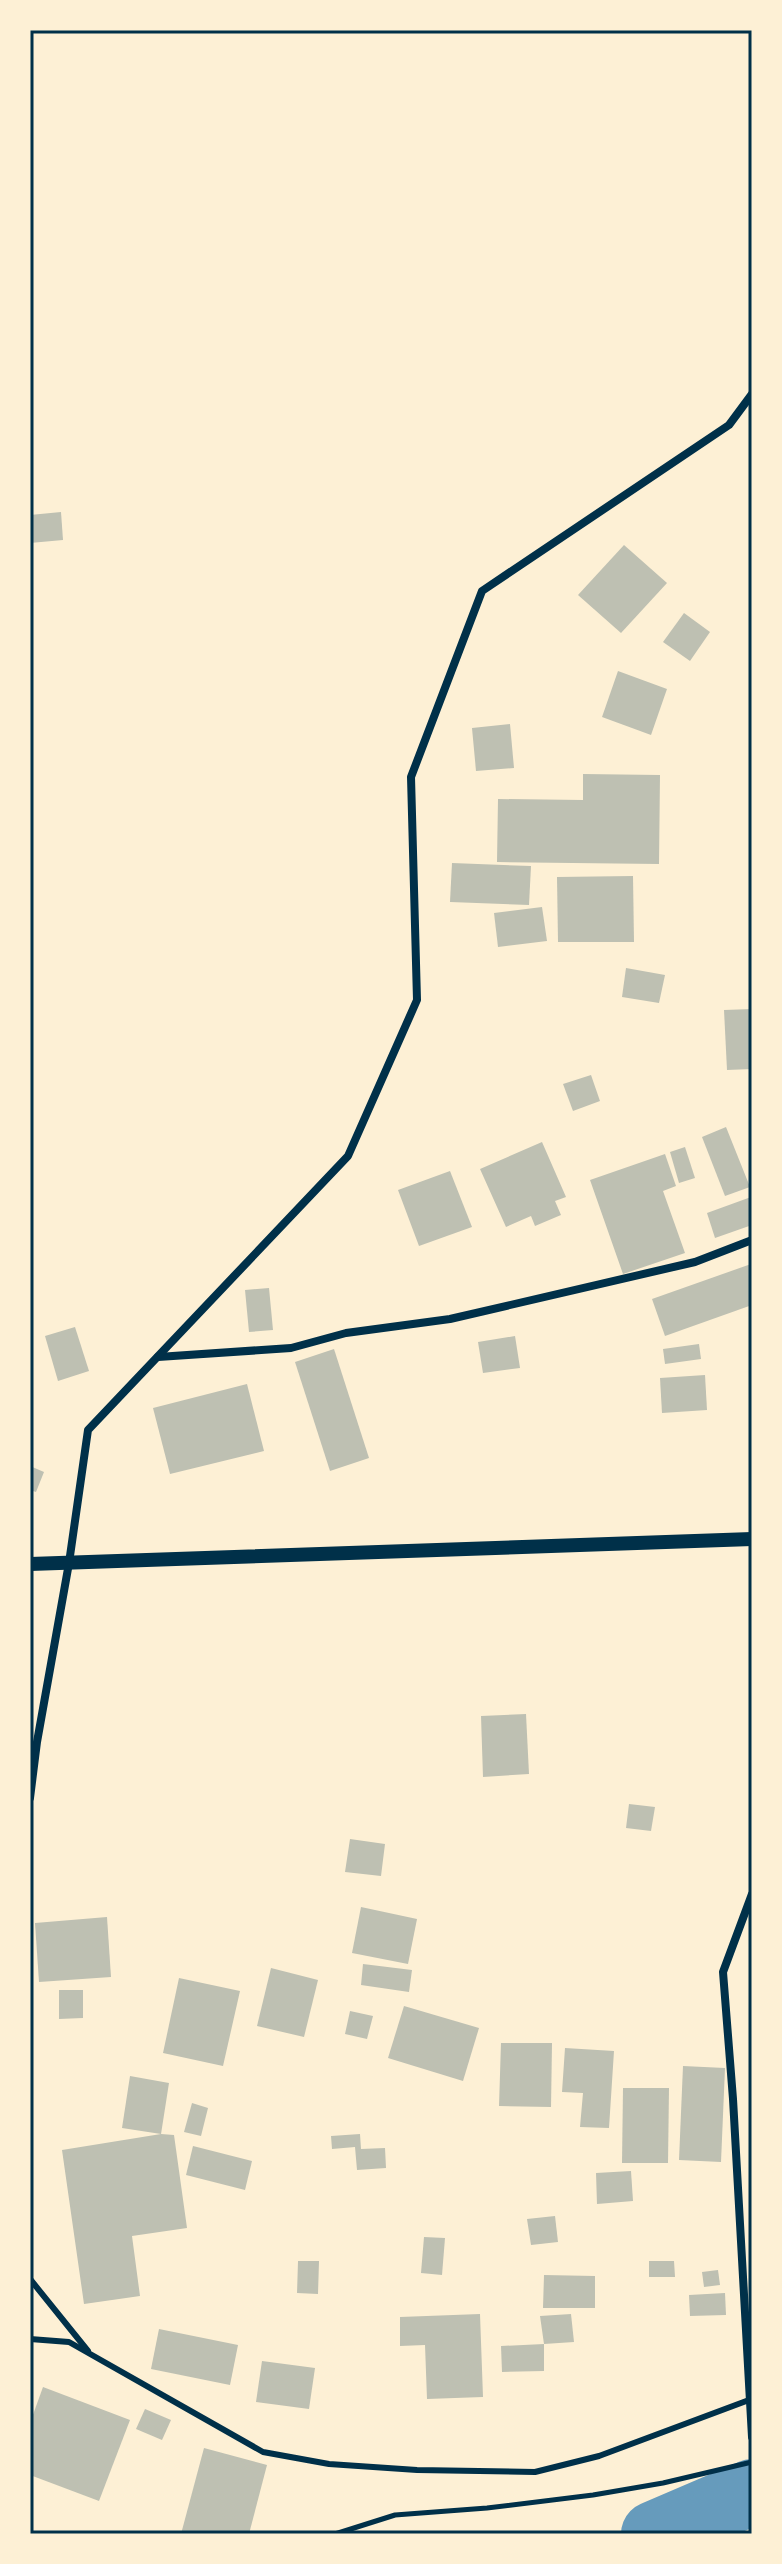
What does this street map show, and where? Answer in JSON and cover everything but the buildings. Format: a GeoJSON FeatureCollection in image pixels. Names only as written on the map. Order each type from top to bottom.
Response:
{"type":"FeatureCollection","features":[{"type":"Feature","properties":{"kind":"street"},"geometry":{"type":"LineString","coordinates":[[30,1798],[88,1430],[348,1156],[417,1000],[411,777],[482,591],[729,425],[752,394]]}},
{"type":"Feature","properties":{"kind":"street"},"geometry":{"type":"LineString","coordinates":[[157,1357],[291,1348],[346,1333],[450,1319],[695,1262],[752,1240]]}},
{"type":"Feature","properties":{"kind":"street"},"geometry":{"type":"LineString","coordinates":[[30,1564],[752,1539]]}},
{"type":"Feature","properties":{"kind":"street"},"geometry":{"type":"LineString","coordinates":[[752,1894],[723,1972],[752,2437]]}},
{"type":"Feature","properties":{"kind":"lane"},"geometry":{"type":"LineString","coordinates":[[30,2279],[90,2354]]}},
{"type":"Feature","properties":{"kind":"lane"},"geometry":{"type":"LineString","coordinates":[[30,2339],[69,2342],[263,2452],[329,2464],[417,2470],[535,2472],[599,2456],[749,2400]]}},
{"type":"Feature","properties":{"kind":"path"},"geometry":{"type":"LineString","coordinates":[[335,2534],[395,2515],[593,2495],[663,2483],[752,2462]]}},
{"type":"Feature","properties":{"kind":"waterway"},"geometry":{"type":"LineString","coordinates":[[654,2534],[752,2492]]}}]}
